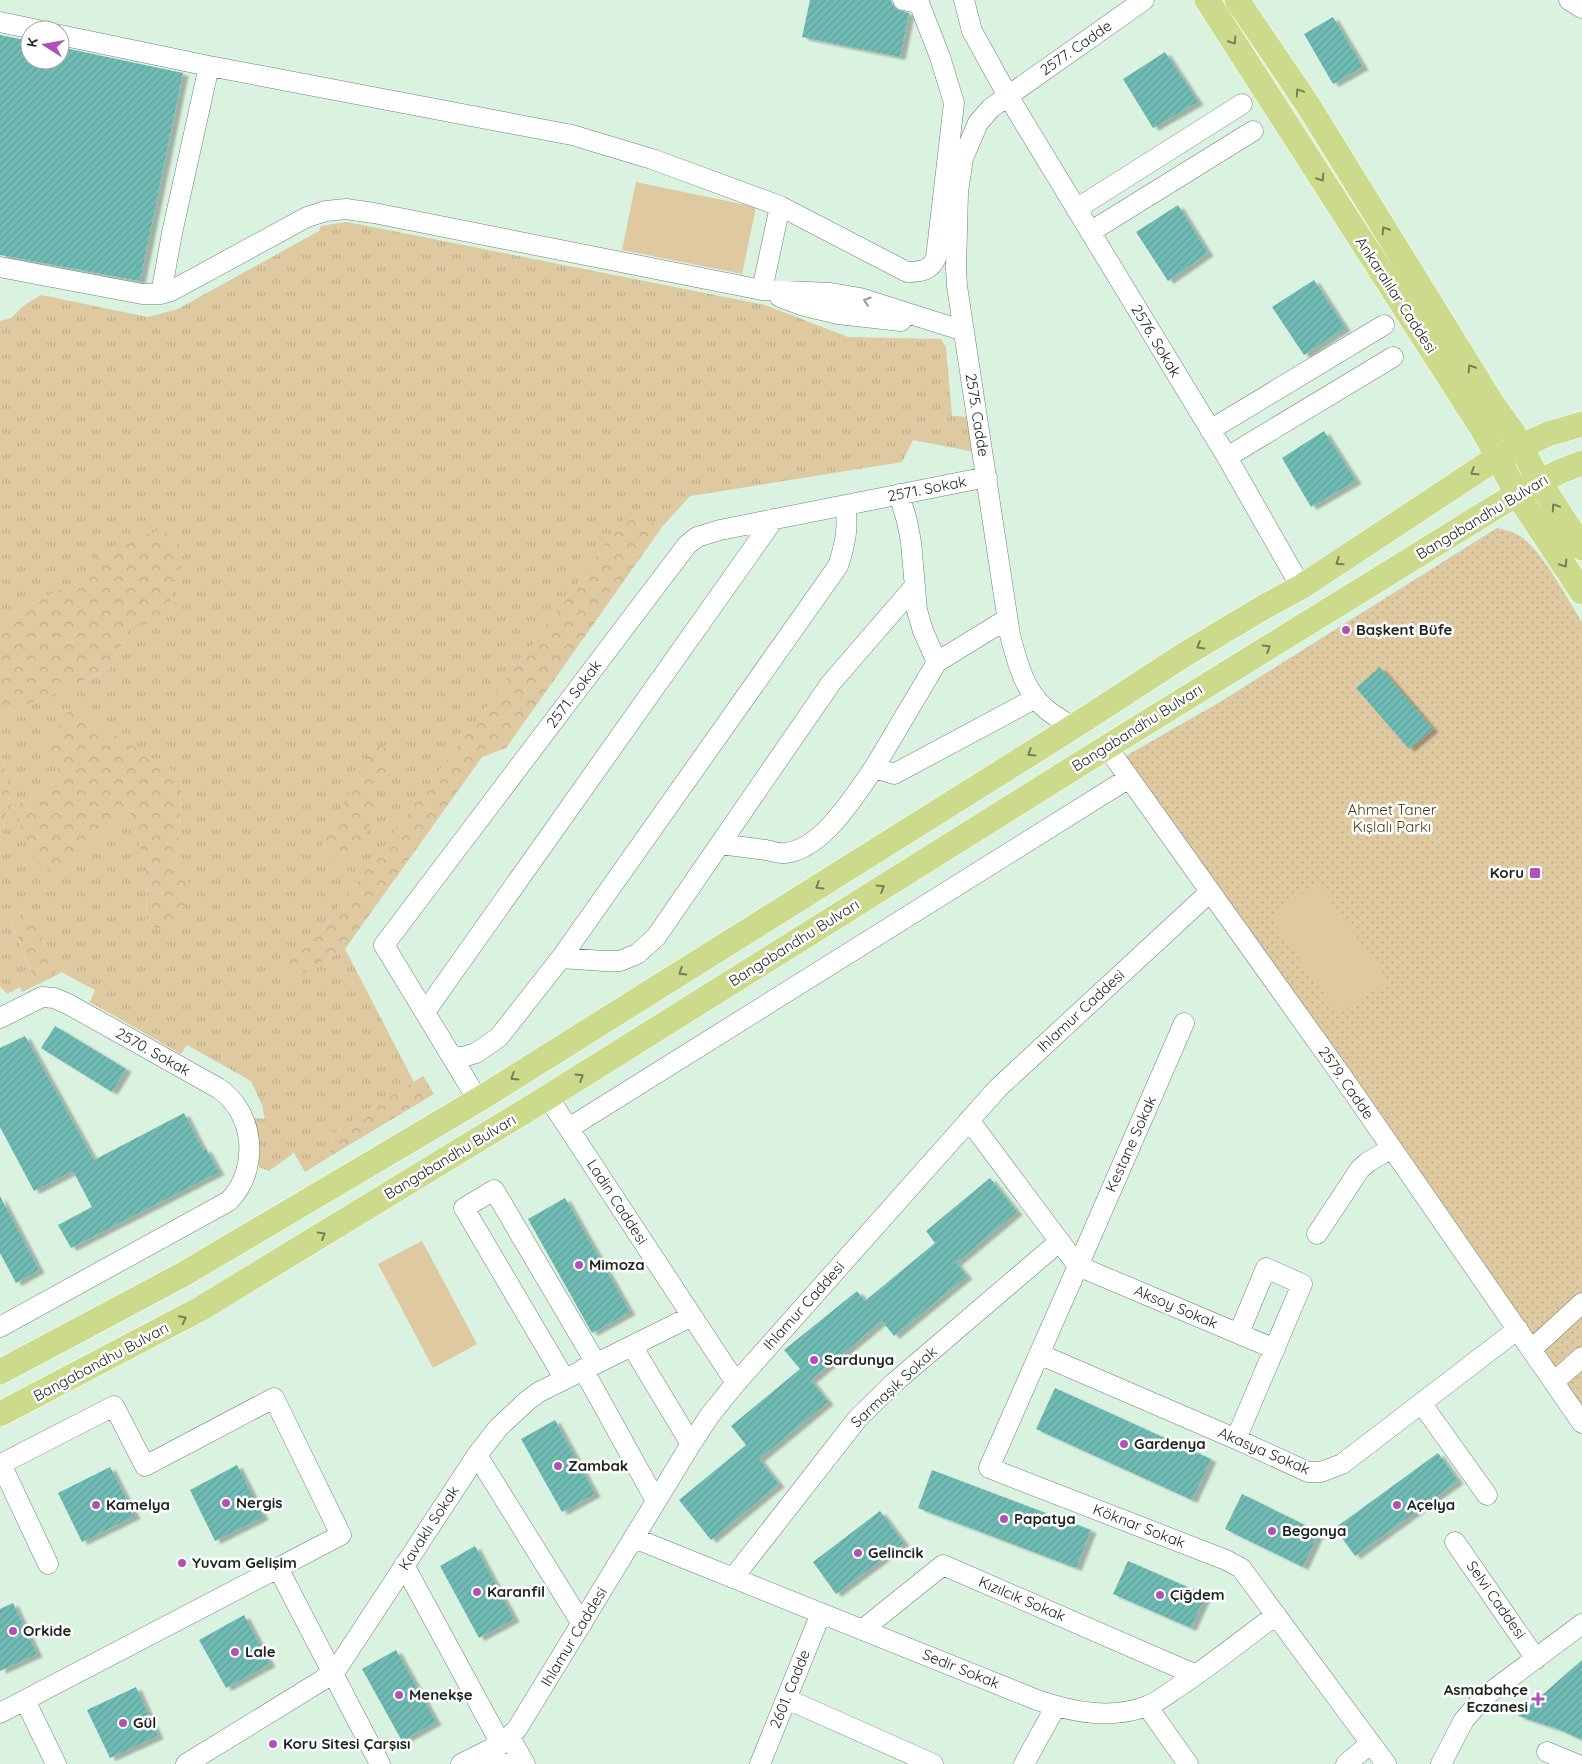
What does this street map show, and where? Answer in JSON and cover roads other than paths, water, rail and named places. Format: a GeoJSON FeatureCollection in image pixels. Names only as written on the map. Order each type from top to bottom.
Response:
{"type":"FeatureCollection","features":[{"type":"Feature","properties":{"kind":"main road","name":"Ankaralılar Caddesi"},"geometry":{"type":"LineString","coordinates":[[1207,0],[1483,430],[1517,494],[1582,592]]}},
{"type":"Feature","properties":{"kind":"main road","name":"Ankaralılar Caddesi"},"geometry":{"type":"LineString","coordinates":[[1238,0],[1308,105],[1492,403],[1508,424],[1539,481],[1582,548]]}},
{"type":"Feature","properties":{"kind":"main road"},"geometry":{"type":"LineString","coordinates":[[0,1372],[182,1275],[478,1100],[1073,727],[1187,653],[1301,587],[1498,457],[1548,434],[1582,424]]}},
{"type":"Feature","properties":{"kind":"main road","name":"Bangabandhu Bulvarı"},"geometry":{"type":"LineString","coordinates":[[0,1414],[200,1309],[548,1097],[1107,747],[1517,494],[1539,481],[1582,463]]}},
{"type":"Feature","properties":{"kind":"main road"},"geometry":{"type":"LineString","coordinates":[[1073,727],[1107,747]]}},
{"type":"Feature","properties":{"kind":"street"},"geometry":{"type":"LineString","coordinates":[[70,36],[209,66],[572,135],[652,159],[780,206],[907,272],[918,272],[927,270],[933,265],[936,258],[954,103],[940,56],[918,3],[903,0]]}},
{"type":"Feature","properties":{"kind":"street","name":"2576. Sokak"},"geometry":{"type":"LineString","coordinates":[[964,0],[972,31],[1008,96],[1227,457],[1301,587]]}},
{"type":"Feature","properties":{"kind":"street","name":"2577. Cadde"},"geometry":{"type":"LineString","coordinates":[[1008,96],[1144,0]]}},
{"type":"Feature","properties":{"kind":"street"},"geometry":{"type":"LineString","coordinates":[[1569,0],[1582,8]]}},
{"type":"Feature","properties":{"kind":"street"},"geometry":{"type":"LineString","coordinates":[[0,22],[20,26]]}},
{"type":"Feature","properties":{"kind":"street"},"geometry":{"type":"LineString","coordinates":[[161,294],[172,233],[209,66]]}},
{"type":"Feature","properties":{"kind":"street","name":"2575. Cadde"},"geometry":{"type":"LineString","coordinates":[[1008,96],[991,108],[978,123],[970,141],[961,172],[958,192],[956,269],[1007,619],[1021,673],[1036,698],[1045,709],[1073,727]]}},
{"type":"Feature","properties":{"kind":"street"},"geometry":{"type":"LineString","coordinates":[[1076,209],[1242,104]]}},
{"type":"Feature","properties":{"kind":"street"},"geometry":{"type":"LineString","coordinates":[[1090,232],[1253,131]]}},
{"type":"Feature","properties":{"kind":"street"},"geometry":{"type":"LineString","coordinates":[[762,290],[780,206]]}},
{"type":"Feature","properties":{"kind":"street"},"geometry":{"type":"LineString","coordinates":[[0,268],[142,294],[161,294],[307,217],[346,208],[762,290],[801,305],[838,314],[964,331]]}},
{"type":"Feature","properties":{"kind":"street"},"geometry":{"type":"LineString","coordinates":[[1210,430],[1384,325]]}},
{"type":"Feature","properties":{"kind":"street"},"geometry":{"type":"LineString","coordinates":[[1227,457],[1393,357]]}},
{"type":"Feature","properties":{"kind":"street","name":"2571. Sokak"},"geometry":{"type":"LineString","coordinates":[[478,1100],[384,945],[687,545],[697,537],[709,532],[986,477]]}},
{"type":"Feature","properties":{"kind":"street"},"geometry":{"type":"LineString","coordinates":[[899,494],[911,542],[917,610],[923,631],[937,662]]}},
{"type":"Feature","properties":{"kind":"street"},"geometry":{"type":"LineString","coordinates":[[452,1056],[470,1056],[484,1050],[499,1038],[561,958],[838,566],[847,533],[848,524],[845,505]]}},
{"type":"Feature","properties":{"kind":"street"},"geometry":{"type":"LineString","coordinates":[[425,1012],[774,519]]}},
{"type":"Feature","properties":{"kind":"street"},"geometry":{"type":"LineString","coordinates":[[561,958],[620,961],[636,954],[656,937],[832,683],[914,587]]}},
{"type":"Feature","properties":{"kind":"street"},"geometry":{"type":"LineString","coordinates":[[720,844],[785,853],[801,848],[818,837],[845,810],[874,768],[937,662],[1007,619]]}},
{"type":"Feature","properties":{"kind":"street"},"geometry":{"type":"LineString","coordinates":[[874,768],[894,774],[1036,698]]}},
{"type":"Feature","properties":{"kind":"street","name":"2579. Cadde"},"geometry":{"type":"LineString","coordinates":[[1107,747],[1392,1148],[1582,1423]]}},
{"type":"Feature","properties":{"kind":"street"},"geometry":{"type":"LineString","coordinates":[[569,1128],[1129,778]]}},
{"type":"Feature","properties":{"kind":"street","name":"Ihlamur Caddesi"},"geometry":{"type":"LineString","coordinates":[[461,1764],[506,1741],[517,1730],[691,1444],[710,1415],[736,1383],[969,1120],[1015,1072],[1210,892]]}},
{"type":"Feature","properties":{"kind":"street","name":"2570. Sokak"},"geometry":{"type":"LineString","coordinates":[[0,1018],[42,997],[54,998],[218,1088],[233,1100],[245,1123],[250,1153],[246,1175],[240,1188],[229,1201],[0,1327]]}},
{"type":"Feature","properties":{"kind":"street","name":"Kestane Sokak"},"geometry":{"type":"LineString","coordinates":[[1078,1266],[1184,1023]]}},
{"type":"Feature","properties":{"kind":"street","name":"Ladin Caddesi"},"geometry":{"type":"LineString","coordinates":[[548,1097],[736,1383]]}},
{"type":"Feature","properties":{"kind":"street"},"geometry":{"type":"LineString","coordinates":[[969,1120],[1078,1266]]}},
{"type":"Feature","properties":{"kind":"street"},"geometry":{"type":"LineString","coordinates":[[1317,1234],[1360,1169],[1392,1148]]}},
{"type":"Feature","properties":{"kind":"street"},"geometry":{"type":"LineString","coordinates":[[564,1378],[464,1208],[494,1190],[590,1366],[656,1501]]}},
{"type":"Feature","properties":{"kind":"street","name":"Sarmaşık Sokak"},"geometry":{"type":"LineString","coordinates":[[733,1578],[858,1418],[895,1382],[1060,1241]]}},
{"type":"Feature","properties":{"kind":"street","name":"Aksoy Sokak"},"geometry":{"type":"LineString","coordinates":[[1078,1266],[1275,1348]]}},
{"type":"Feature","properties":{"kind":"street","name":"Köknar Sokak"},"geometry":{"type":"LineString","coordinates":[[1078,1266],[989,1468],[1236,1565],[1244,1572],[1386,1764]]}},
{"type":"Feature","properties":{"kind":"street"},"geometry":{"type":"LineString","coordinates":[[1236,1439],[1302,1284],[1266,1268],[1239,1333]]}},
{"type":"Feature","properties":{"kind":"street"},"geometry":{"type":"LineString","coordinates":[[1532,1349],[1582,1303]]}},
{"type":"Feature","properties":{"kind":"street","name":"Kavaklı Sokak"},"geometry":{"type":"LineString","coordinates":[[186,1764],[321,1682],[333,1672],[477,1455],[499,1427],[526,1401],[564,1378],[692,1316]]}},
{"type":"Feature","properties":{"kind":"street","name":"Akasya Sokak"},"geometry":{"type":"LineString","coordinates":[[1039,1354],[1308,1472],[1321,1472],[1342,1464],[1518,1329]]}},
{"type":"Feature","properties":{"kind":"street"},"geometry":{"type":"LineString","coordinates":[[632,1346],[691,1444]]}},
{"type":"Feature","properties":{"kind":"street"},"geometry":{"type":"LineString","coordinates":[[1554,1382],[1582,1358]]}},
{"type":"Feature","properties":{"kind":"street"},"geometry":{"type":"LineString","coordinates":[[0,1713],[341,1535],[274,1398],[145,1466],[114,1406],[1,1464],[48,1564]]}},
{"type":"Feature","properties":{"kind":"street"},"geometry":{"type":"LineString","coordinates":[[1422,1404],[1487,1495]]}},
{"type":"Feature","properties":{"kind":"street"},"geometry":{"type":"LineString","coordinates":[[477,1455],[582,1624]]}},
{"type":"Feature","properties":{"kind":"street","name":"Sedir Sokak"},"geometry":{"type":"LineString","coordinates":[[634,1538],[1056,1706],[1079,1711],[1104,1713],[1126,1711],[1147,1706],[1196,1675],[1276,1615]]}},
{"type":"Feature","properties":{"kind":"street","name":"Selvi Caddesi"},"geometry":{"type":"LineString","coordinates":[[1455,1542],[1536,1658]]}},
{"type":"Feature","properties":{"kind":"street"},"geometry":{"type":"LineString","coordinates":[[404,1565],[506,1741],[524,1764]]}},
{"type":"Feature","properties":{"kind":"street","name":"Kızılcık Sokak"},"geometry":{"type":"LineString","coordinates":[[862,1630],[944,1565],[1196,1675]]}},
{"type":"Feature","properties":{"kind":"street"},"geometry":{"type":"LineString","coordinates":[[278,1568],[380,1764]]}},
{"type":"Feature","properties":{"kind":"street","name":"2601. Cadde"},"geometry":{"type":"LineString","coordinates":[[760,1764],[821,1613]]}},
{"type":"Feature","properties":{"kind":"street"},"geometry":{"type":"LineString","coordinates":[[1441,1764],[1458,1730],[1484,1697],[1582,1624]]}},
{"type":"Feature","properties":{"kind":"street"},"geometry":{"type":"LineString","coordinates":[[786,1698],[933,1764]]}},
{"type":"Feature","properties":{"kind":"street"},"geometry":{"type":"LineString","coordinates":[[25,1700],[56,1764]]}},
{"type":"Feature","properties":{"kind":"street"},"geometry":{"type":"LineString","coordinates":[[1024,1764],[1056,1706]]}},
{"type":"Feature","properties":{"kind":"street"},"geometry":{"type":"LineString","coordinates":[[1147,1706],[1188,1764]]}},
{"type":"Feature","properties":{"kind":"street"},"geometry":{"type":"LineString","coordinates":[[1346,1764],[1370,1744]]}},
{"type":"Feature","properties":{"kind":"street"},"geometry":{"type":"LineString","coordinates":[[1547,1752],[1576,1764]]}},
{"type":"Feature","properties":{"kind":"street"},"geometry":{"type":"LineString","coordinates":[[481,1754],[505,1764]]}},
{"type":"Feature","properties":{"kind":"place","name":"Başkent Büfe"},"geometry":{"type":"Point","coordinates":[1346,630]}},
{"type":"Feature","properties":{"kind":"place","name":"Koru"},"geometry":{"type":"Point","coordinates":[1535,873]}},
{"type":"Feature","properties":{"kind":"place","name":"Mimoza"},"geometry":{"type":"Point","coordinates":[579,1265]}},
{"type":"Feature","properties":{"kind":"place","name":"Sardunya"},"geometry":{"type":"Point","coordinates":[814,1360]}},
{"type":"Feature","properties":{"kind":"place","name":"Gardenya"},"geometry":{"type":"Point","coordinates":[1124,1444]}},
{"type":"Feature","properties":{"kind":"place","name":"Zambak"},"geometry":{"type":"Point","coordinates":[558,1466]}},
{"type":"Feature","properties":{"kind":"place","name":"Nergis"},"geometry":{"type":"Point","coordinates":[226,1503]}},
{"type":"Feature","properties":{"kind":"place","name":"Kamelya"},"geometry":{"type":"Point","coordinates":[96,1505]}},
{"type":"Feature","properties":{"kind":"place","name":"Açelya"},"geometry":{"type":"Point","coordinates":[1397,1505]}},
{"type":"Feature","properties":{"kind":"place","name":"Papatya"},"geometry":{"type":"Point","coordinates":[1004,1519]}},
{"type":"Feature","properties":{"kind":"place","name":"Begonya"},"geometry":{"type":"Point","coordinates":[1272,1531]}},
{"type":"Feature","properties":{"kind":"place","name":"Gelincik"},"geometry":{"type":"Point","coordinates":[858,1553]}},
{"type":"Feature","properties":{"kind":"place","name":"Yuvam Gelişim"},"geometry":{"type":"Point","coordinates":[182,1563]}},
{"type":"Feature","properties":{"kind":"place","name":"Karanfil"},"geometry":{"type":"Point","coordinates":[477,1592]}},
{"type":"Feature","properties":{"kind":"place","name":"Çiğdem"},"geometry":{"type":"Point","coordinates":[1160,1595]}},
{"type":"Feature","properties":{"kind":"place","name":"Orkide"},"geometry":{"type":"Point","coordinates":[13,1631]}},
{"type":"Feature","properties":{"kind":"place","name":"Lale"},"geometry":{"type":"Point","coordinates":[235,1652]}},
{"type":"Feature","properties":{"kind":"place","name":"Menekşe"},"geometry":{"type":"Point","coordinates":[399,1695]}},
{"type":"Feature","properties":{"kind":"place","name":"Asmabahçe Eczanesi"},"geometry":{"type":"Point","coordinates":[1538,1699]}},
{"type":"Feature","properties":{"kind":"place","name":"Gül"},"geometry":{"type":"Point","coordinates":[123,1723]}},
{"type":"Feature","properties":{"kind":"place","name":"Koru Sitesi Çarşısı"},"geometry":{"type":"Point","coordinates":[273,1744]}},
{"type":"Feature","properties":{"kind":"park label","name":"Ahmet Taner Kışlalı Parkı"},"geometry":{"type":"Point","coordinates":[1392,818]}}]}
